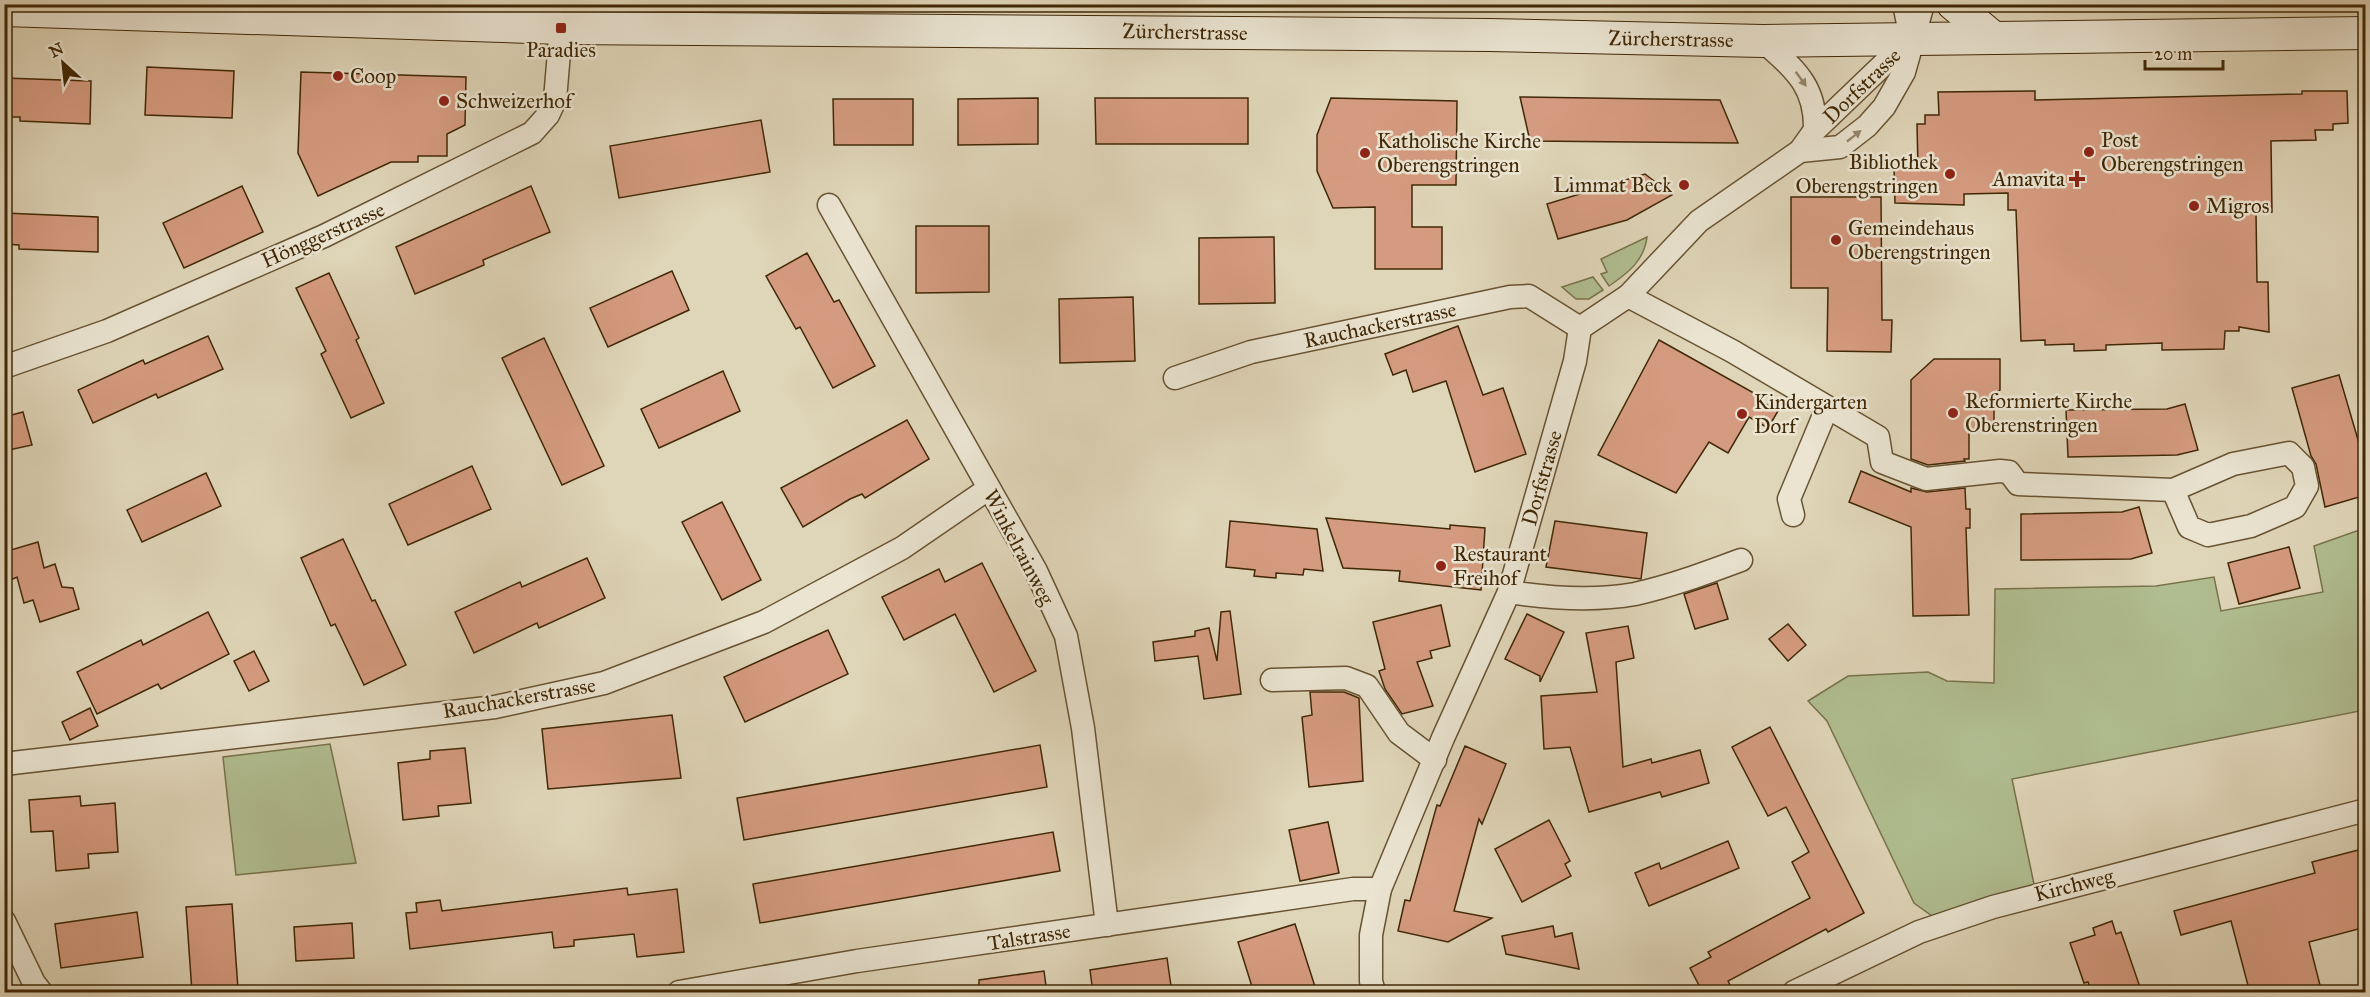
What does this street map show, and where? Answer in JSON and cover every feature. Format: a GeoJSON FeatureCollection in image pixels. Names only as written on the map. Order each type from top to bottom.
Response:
{"type":"FeatureCollection","features":[{"type":"Feature","properties":{"kind":"main road"},"geometry":{"type":"LineString","coordinates":[[1953,4],[1994,38]]}},
{"type":"Feature","properties":{"kind":"main road","name":"Zürcherstrasse"},"geometry":{"type":"LineString","coordinates":[[4,10],[107,9],[561,28],[1467,35],[1763,41],[2366,33]]}},
{"type":"Feature","properties":{"kind":"street"},"geometry":{"type":"LineString","coordinates":[[1904,4],[1911,38]]}},
{"type":"Feature","properties":{"kind":"street"},"geometry":{"type":"LineString","coordinates":[[1911,38],[1923,4]]}},
{"type":"Feature","properties":{"kind":"street","name":"Hönggerstrasse"},"geometry":{"type":"LineString","coordinates":[[4,367],[107,331],[324,236],[532,133],[548,115],[555,100],[561,28]]}},
{"type":"Feature","properties":{"kind":"street","name":"Dorfstrasse"},"geometry":{"type":"LineString","coordinates":[[1374,993],[1371,981],[1371,935],[1380,889],[1509,592],[1575,361],[1580,328],[1628,296],[1699,221],[1800,151],[1815,130],[1911,38]]}},
{"type":"Feature","properties":{"kind":"street","name":"Dorfstrasse"},"geometry":{"type":"LineString","coordinates":[[1800,151],[1840,147],[1867,126],[1884,107],[1904,72],[1911,38]]}},
{"type":"Feature","properties":{"kind":"street","name":"Dorfstrasse"},"geometry":{"type":"LineString","coordinates":[[1763,41],[1800,75],[1808,88],[1816,110],[1815,130]]}},
{"type":"Feature","properties":{"kind":"street","name":"Winkelrainweg"},"geometry":{"type":"LineString","coordinates":[[829,205],[1036,572],[1066,636],[1083,728],[1107,925]]}},
{"type":"Feature","properties":{"kind":"street","name":"Rauchackerstrasse"},"geometry":{"type":"LineString","coordinates":[[1175,378],[1251,352],[1510,297],[1528,296],[1580,328]]}},
{"type":"Feature","properties":{"kind":"street"},"geometry":{"type":"LineString","coordinates":[[1628,296],[1732,351],[1878,437],[1882,462],[1926,479],[2000,471],[2009,472],[2018,484],[2173,490],[2234,464],[2289,453],[2302,467],[2307,486],[2295,507],[2251,526],[2208,535],[2189,527],[2173,490]]}},
{"type":"Feature","properties":{"kind":"street"},"geometry":{"type":"LineString","coordinates":[[1793,515],[1789,500],[1827,408]]}},
{"type":"Feature","properties":{"kind":"street","name":"Rauchackerstrasse"},"geometry":{"type":"LineString","coordinates":[[4,764],[495,706],[604,684],[764,622],[902,548],[988,489]]}},
{"type":"Feature","properties":{"kind":"street"},"geometry":{"type":"LineString","coordinates":[[1509,592],[1549,598],[1633,594],[1692,579],[1741,560]]}},
{"type":"Feature","properties":{"kind":"street"},"geometry":{"type":"LineString","coordinates":[[1272,680],[1346,678],[1367,686],[1399,733],[1435,760]]}},
{"type":"Feature","properties":{"kind":"street","name":"Kirchweg"},"geometry":{"type":"LineString","coordinates":[[1794,993],[1919,932],[1993,906],[2366,810]]}},
{"type":"Feature","properties":{"kind":"street","name":"Talstrasse"},"geometry":{"type":"LineString","coordinates":[[679,993],[857,961],[1353,889],[1380,889]]}},
{"type":"Feature","properties":{"kind":"street"},"geometry":{"type":"LineString","coordinates":[[4,921],[41,993]]}},
{"type":"Feature","properties":{"kind":"green space"},"geometry":{"type":"Polygon","coordinates":[[[1647,237],[1639,260],[1609,286],[1601,274],[1607,272],[1601,259],[1647,237]]]}},
{"type":"Feature","properties":{"kind":"green space"},"geometry":{"type":"Polygon","coordinates":[[[1593,277],[1603,290],[1589,299],[1576,299],[1562,287],[1593,277]]]}},
{"type":"Feature","properties":{"kind":"green space"},"geometry":{"type":"Polygon","coordinates":[[[2365,528],[2365,710],[2012,779],[2035,889],[1932,916],[1914,903],[1827,721],[1808,701],[1848,676],[1928,672],[1947,681],[1994,683],[1995,589],[2156,586],[2214,577],[2221,611],[2323,592],[2314,546],[2365,528]]]}},
{"type":"Feature","properties":{"kind":"green space"},"geometry":{"type":"Polygon","coordinates":[[[330,744],[356,863],[236,875],[223,757],[330,744]]]}},
{"type":"Feature","properties":{"kind":"building"},"geometry":{"type":"Polygon","coordinates":[[[147,67],[234,71],[232,118],[145,115],[147,67]]]}},
{"type":"Feature","properties":{"kind":"building"},"geometry":{"type":"Polygon","coordinates":[[[301,72],[466,77],[465,125],[447,134],[447,156],[418,156],[418,162],[391,162],[318,196],[298,153],[301,72]]]}},
{"type":"Feature","properties":{"kind":"building"},"geometry":{"type":"Polygon","coordinates":[[[4,78],[91,81],[90,124],[20,121],[20,117],[4,117],[4,78]]]}},
{"type":"Feature","properties":{"kind":"building"},"geometry":{"type":"Polygon","coordinates":[[[2035,91],[2035,100],[2347,91],[2348,123],[2333,124],[2333,130],[2315,130],[2316,140],[2271,141],[2272,212],[2256,213],[2257,282],[2268,282],[2269,332],[2239,327],[2239,331],[2225,331],[2224,349],[2162,350],[2162,343],[2106,345],[2106,350],[2074,351],[2074,344],[2045,345],[2045,340],[2021,341],[2016,210],[2008,210],[2008,193],[1964,194],[1964,205],[1895,203],[1894,168],[1918,168],[1917,124],[1925,124],[1925,115],[1939,115],[1938,92],[2035,91]]]}},
{"type":"Feature","properties":{"kind":"building"},"geometry":{"type":"Polygon","coordinates":[[[1520,97],[1720,100],[1738,143],[1530,141],[1520,97]]]}},
{"type":"Feature","properties":{"kind":"building"},"geometry":{"type":"Polygon","coordinates":[[[1038,98],[1038,144],[958,145],[958,99],[1038,98]]]}},
{"type":"Feature","properties":{"kind":"building"},"geometry":{"type":"Polygon","coordinates":[[[1095,98],[1248,98],[1248,144],[1096,144],[1095,98]]]}},
{"type":"Feature","properties":{"kind":"building","name":"Katholische Kirche Oberengstringen"},"geometry":{"type":"Polygon","coordinates":[[[1331,98],[1457,101],[1456,185],[1412,185],[1412,227],[1442,227],[1442,269],[1375,269],[1375,207],[1333,208],[1317,171],[1317,135],[1331,98]]]}},
{"type":"Feature","properties":{"kind":"building"},"geometry":{"type":"Polygon","coordinates":[[[833,99],[913,99],[913,145],[834,145],[833,99]]]}},
{"type":"Feature","properties":{"kind":"building"},"geometry":{"type":"Polygon","coordinates":[[[761,120],[770,172],[619,198],[610,146],[761,120]]]}},
{"type":"Feature","properties":{"kind":"building"},"geometry":{"type":"Polygon","coordinates":[[[1645,174],[1672,195],[1627,220],[1558,239],[1547,204],[1645,174]]]}},
{"type":"Feature","properties":{"kind":"building"},"geometry":{"type":"Polygon","coordinates":[[[242,186],[263,232],[184,268],[163,223],[242,186]]]}},
{"type":"Feature","properties":{"kind":"building"},"geometry":{"type":"Polygon","coordinates":[[[531,186],[550,232],[483,260],[484,265],[415,294],[396,247],[531,186]]]}},
{"type":"Feature","properties":{"kind":"building","name":"Gemeindehaus Oberengstringen"},"geometry":{"type":"Polygon","coordinates":[[[1791,197],[1881,197],[1882,320],[1892,320],[1891,352],[1827,351],[1828,288],[1791,288],[1791,197]]]}},
{"type":"Feature","properties":{"kind":"building"},"geometry":{"type":"Polygon","coordinates":[[[4,213],[98,217],[98,252],[19,249],[19,245],[4,244],[4,213]]]}},
{"type":"Feature","properties":{"kind":"building"},"geometry":{"type":"Polygon","coordinates":[[[916,226],[989,226],[989,292],[916,293],[916,226]]]}},
{"type":"Feature","properties":{"kind":"building"},"geometry":{"type":"Polygon","coordinates":[[[1274,237],[1275,303],[1199,304],[1199,238],[1274,237]]]}},
{"type":"Feature","properties":{"kind":"building"},"geometry":{"type":"Polygon","coordinates":[[[807,253],[834,302],[839,300],[875,366],[833,388],[800,327],[796,329],[766,276],[807,253]]]}},
{"type":"Feature","properties":{"kind":"building"},"geometry":{"type":"Polygon","coordinates":[[[672,271],[689,310],[608,347],[590,308],[672,271]]]}},
{"type":"Feature","properties":{"kind":"building"},"geometry":{"type":"Polygon","coordinates":[[[329,273],[359,338],[356,340],[384,403],[351,418],[321,354],[326,351],[296,288],[329,273]]]}},
{"type":"Feature","properties":{"kind":"building"},"geometry":{"type":"Polygon","coordinates":[[[1133,297],[1135,361],[1060,363],[1059,299],[1133,297]]]}},
{"type":"Feature","properties":{"kind":"building"},"geometry":{"type":"Polygon","coordinates":[[[1458,326],[1483,395],[1503,388],[1526,454],[1475,472],[1446,381],[1413,392],[1406,370],[1393,375],[1385,354],[1458,326]]]}},
{"type":"Feature","properties":{"kind":"building"},"geometry":{"type":"Polygon","coordinates":[[[208,336],[223,369],[158,398],[156,394],[93,423],[78,390],[143,360],[145,364],[208,336]]]}},
{"type":"Feature","properties":{"kind":"building"},"geometry":{"type":"Polygon","coordinates":[[[544,338],[604,466],[562,485],[502,358],[544,338]]]}},
{"type":"Feature","properties":{"kind":"building"},"geometry":{"type":"Polygon","coordinates":[[[1659,340],[1761,397],[1759,400],[1778,411],[1768,428],[1749,417],[1728,453],[1709,442],[1676,493],[1598,455],[1659,340]]]}},
{"type":"Feature","properties":{"kind":"building","name":"Reformierte Kirche Oberenstringen"},"geometry":{"type":"Polygon","coordinates":[[[1934,359],[2000,359],[2000,390],[1994,394],[1994,431],[1969,431],[1969,459],[1964,459],[1965,461],[1928,465],[1911,459],[1911,380],[1934,359]]]}},
{"type":"Feature","properties":{"kind":"building"},"geometry":{"type":"Polygon","coordinates":[[[723,371],[740,411],[659,448],[641,409],[723,371]]]}},
{"type":"Feature","properties":{"kind":"building"},"geometry":{"type":"Polygon","coordinates":[[[2339,375],[2366,467],[2366,495],[2325,507],[2316,464],[2311,456],[2292,388],[2339,375]]]}},
{"type":"Feature","properties":{"kind":"building"},"geometry":{"type":"Polygon","coordinates":[[[2185,404],[2198,450],[2177,455],[2068,457],[2066,410],[2167,409],[2185,404]]]}},
{"type":"Feature","properties":{"kind":"building"},"geometry":{"type":"Polygon","coordinates":[[[23,412],[32,445],[4,451],[4,417],[23,412]]]}},
{"type":"Feature","properties":{"kind":"building"},"geometry":{"type":"Polygon","coordinates":[[[907,420],[929,459],[865,498],[862,494],[850,499],[803,527],[781,488],[907,420]]]}},
{"type":"Feature","properties":{"kind":"building"},"geometry":{"type":"Polygon","coordinates":[[[472,466],[491,509],[408,545],[389,504],[472,466]]]}},
{"type":"Feature","properties":{"kind":"building"},"geometry":{"type":"Polygon","coordinates":[[[1861,471],[1911,492],[1911,488],[1927,492],[1965,488],[1966,509],[1970,509],[1970,528],[1966,528],[1969,615],[1913,616],[1911,527],[1849,502],[1861,471]]]}},
{"type":"Feature","properties":{"kind":"building"},"geometry":{"type":"Polygon","coordinates":[[[206,473],[221,506],[142,542],[127,510],[206,473]]]}},
{"type":"Feature","properties":{"kind":"building"},"geometry":{"type":"Polygon","coordinates":[[[722,502],[761,580],[722,600],[682,522],[722,502]]]}},
{"type":"Feature","properties":{"kind":"building"},"geometry":{"type":"Polygon","coordinates":[[[2139,507],[2152,553],[2131,559],[2021,560],[2021,514],[2122,512],[2139,507]]]}},
{"type":"Feature","properties":{"kind":"building"},"geometry":{"type":"Polygon","coordinates":[[[1326,518],[1450,529],[1450,525],[1485,528],[1481,590],[1399,581],[1400,571],[1343,568],[1326,518]]]}},
{"type":"Feature","properties":{"kind":"building"},"geometry":{"type":"Polygon","coordinates":[[[1230,521],[1317,529],[1323,571],[1304,569],[1303,575],[1276,573],[1276,578],[1254,576],[1255,570],[1226,567],[1230,521]]]}},
{"type":"Feature","properties":{"kind":"building"},"geometry":{"type":"Polygon","coordinates":[[[1555,521],[1647,533],[1641,579],[1546,567],[1555,521]]]}},
{"type":"Feature","properties":{"kind":"building"},"geometry":{"type":"Polygon","coordinates":[[[343,539],[406,665],[364,685],[335,624],[331,626],[301,558],[343,539]]]}},
{"type":"Feature","properties":{"kind":"building"},"geometry":{"type":"Polygon","coordinates":[[[38,542],[44,568],[55,564],[62,587],[73,588],[79,609],[40,622],[33,600],[24,603],[17,577],[4,583],[4,552],[38,542]]]}},
{"type":"Feature","properties":{"kind":"building"},"geometry":{"type":"Polygon","coordinates":[[[2289,547],[2300,588],[2239,604],[2228,563],[2289,547]]]}},
{"type":"Feature","properties":{"kind":"building"},"geometry":{"type":"Polygon","coordinates":[[[587,558],[605,598],[539,628],[537,623],[474,653],[455,612],[520,582],[522,587],[587,558]]]}},
{"type":"Feature","properties":{"kind":"building"},"geometry":{"type":"Polygon","coordinates":[[[982,563],[1036,671],[994,692],[955,614],[904,640],[882,597],[939,569],[945,582],[982,563]]]}},
{"type":"Feature","properties":{"kind":"building"},"geometry":{"type":"Polygon","coordinates":[[[1717,583],[1728,619],[1695,629],[1684,594],[1717,583]]]}},
{"type":"Feature","properties":{"kind":"building"},"geometry":{"type":"Polygon","coordinates":[[[1441,605],[1450,646],[1430,651],[1432,658],[1417,662],[1433,706],[1402,714],[1385,689],[1379,671],[1385,669],[1373,622],[1441,605]]]}},
{"type":"Feature","properties":{"kind":"building"},"geometry":{"type":"Polygon","coordinates":[[[1230,611],[1241,694],[1204,699],[1198,656],[1155,661],[1153,642],[1195,636],[1195,631],[1209,628],[1217,661],[1221,612],[1230,611]]]}},
{"type":"Feature","properties":{"kind":"building"},"geometry":{"type":"Polygon","coordinates":[[[208,612],[229,654],[161,689],[158,684],[97,714],[77,672],[141,640],[143,645],[208,612]]]}},
{"type":"Feature","properties":{"kind":"building"},"geometry":{"type":"Polygon","coordinates":[[[1527,614],[1564,632],[1540,682],[1540,676],[1505,659],[1527,614]]]}},
{"type":"Feature","properties":{"kind":"building"},"geometry":{"type":"Polygon","coordinates":[[[1788,624],[1806,645],[1788,661],[1769,639],[1788,624]]]}},
{"type":"Feature","properties":{"kind":"building"},"geometry":{"type":"Polygon","coordinates":[[[1628,626],[1634,658],[1616,662],[1623,767],[1651,759],[1652,763],[1700,750],[1709,783],[1662,797],[1660,792],[1589,812],[1570,747],[1544,749],[1541,696],[1597,692],[1586,633],[1628,626]]]}},
{"type":"Feature","properties":{"kind":"building"},"geometry":{"type":"Polygon","coordinates":[[[828,630],[848,674],[745,722],[724,677],[828,630]]]}},
{"type":"Feature","properties":{"kind":"building"},"geometry":{"type":"Polygon","coordinates":[[[254,651],[269,681],[249,691],[234,661],[254,651]]]}},
{"type":"Feature","properties":{"kind":"building"},"geometry":{"type":"Polygon","coordinates":[[[1310,692],[1344,692],[1359,698],[1363,781],[1309,787],[1302,717],[1312,715],[1310,692]]]}},
{"type":"Feature","properties":{"kind":"building"},"geometry":{"type":"Polygon","coordinates":[[[90,708],[98,726],[70,740],[62,722],[90,708]]]}},
{"type":"Feature","properties":{"kind":"building"},"geometry":{"type":"Polygon","coordinates":[[[672,715],[681,778],[548,789],[542,729],[672,715]]]}},
{"type":"Feature","properties":{"kind":"building"},"geometry":{"type":"Polygon","coordinates":[[[1770,727],[1864,913],[1828,932],[1826,929],[1728,981],[1730,985],[1717,993],[1703,993],[1690,968],[1711,957],[1708,952],[1810,898],[1792,862],[1809,852],[1786,807],[1768,816],[1732,747],[1770,727]]]}},
{"type":"Feature","properties":{"kind":"building"},"geometry":{"type":"Polygon","coordinates":[[[1040,745],[1047,787],[744,840],[737,798],[1040,745]]]}},
{"type":"Feature","properties":{"kind":"building"},"geometry":{"type":"Polygon","coordinates":[[[1465,746],[1506,764],[1482,824],[1479,819],[1454,911],[1492,918],[1448,942],[1398,931],[1405,900],[1410,901],[1437,805],[1440,806],[1465,746]]]}},
{"type":"Feature","properties":{"kind":"building"},"geometry":{"type":"Polygon","coordinates":[[[465,748],[471,803],[438,806],[439,816],[403,820],[398,763],[430,759],[430,751],[465,748]]]}},
{"type":"Feature","properties":{"kind":"building"},"geometry":{"type":"Polygon","coordinates":[[[80,796],[81,806],[115,803],[118,852],[88,854],[89,868],[56,871],[53,831],[31,832],[29,800],[80,796]]]}},
{"type":"Feature","properties":{"kind":"building"},"geometry":{"type":"Polygon","coordinates":[[[1549,820],[1570,861],[1565,864],[1571,876],[1522,902],[1495,849],[1549,820]]]}},
{"type":"Feature","properties":{"kind":"building"},"geometry":{"type":"Polygon","coordinates":[[[1328,822],[1339,873],[1300,881],[1289,830],[1328,822]]]}},
{"type":"Feature","properties":{"kind":"building"},"geometry":{"type":"Polygon","coordinates":[[[1053,832],[1060,871],[760,923],[753,884],[1053,832]]]}},
{"type":"Feature","properties":{"kind":"building"},"geometry":{"type":"Polygon","coordinates":[[[1728,841],[1739,868],[1649,906],[1635,873],[1659,863],[1661,869],[1728,841]]]}},
{"type":"Feature","properties":{"kind":"building"},"geometry":{"type":"Polygon","coordinates":[[[2366,848],[2366,927],[2309,942],[2322,993],[2250,993],[2231,921],[2181,935],[2174,911],[2315,873],[2312,862],[2366,848]]]}},
{"type":"Feature","properties":{"kind":"building"},"geometry":{"type":"Polygon","coordinates":[[[627,888],[628,895],[677,889],[684,952],[637,957],[634,934],[574,940],[574,946],[554,948],[552,932],[410,949],[406,913],[417,912],[416,903],[440,900],[442,911],[627,888]]]}},
{"type":"Feature","properties":{"kind":"building"},"geometry":{"type":"Polygon","coordinates":[[[232,904],[238,989],[192,992],[186,907],[232,904]]]}},
{"type":"Feature","properties":{"kind":"building"},"geometry":{"type":"Polygon","coordinates":[[[137,912],[143,957],[61,968],[55,924],[137,912]]]}},
{"type":"Feature","properties":{"kind":"building"},"geometry":{"type":"Polygon","coordinates":[[[2112,921],[2116,934],[2121,932],[2142,993],[2092,993],[2088,982],[2084,983],[2070,943],[2095,935],[2093,928],[2112,921]]]}},
{"type":"Feature","properties":{"kind":"building"},"geometry":{"type":"Polygon","coordinates":[[[352,923],[354,958],[296,961],[294,927],[352,923]]]}},
{"type":"Feature","properties":{"kind":"building"},"geometry":{"type":"Polygon","coordinates":[[[1295,924],[1317,993],[1254,993],[1238,942],[1295,924]]]}},
{"type":"Feature","properties":{"kind":"building"},"geometry":{"type":"Polygon","coordinates":[[[1553,926],[1555,937],[1572,933],[1579,969],[1506,954],[1502,936],[1553,926]]]}},
{"type":"Feature","properties":{"kind":"building"},"geometry":{"type":"Polygon","coordinates":[[[1167,958],[1172,993],[1093,993],[1090,970],[1167,958]]]}},
{"type":"Feature","properties":{"kind":"building"},"geometry":{"type":"Polygon","coordinates":[[[1044,971],[1047,993],[979,993],[979,980],[1044,971]]]}},
{"type":"Feature","properties":{"kind":"place","name":"Paradies"},"geometry":{"type":"Point","coordinates":[561,28]}},
{"type":"Feature","properties":{"kind":"place","name":"Coop"},"geometry":{"type":"Point","coordinates":[338,76]}},
{"type":"Feature","properties":{"kind":"place","name":"Schweizerhof"},"geometry":{"type":"Point","coordinates":[444,101]}},
{"type":"Feature","properties":{"kind":"place","name":"Post Oberengstringen"},"geometry":{"type":"Point","coordinates":[2089,152]}},
{"type":"Feature","properties":{"kind":"place","name":"Katholische Kirche Oberengstringen"},"geometry":{"type":"Point","coordinates":[1365,153]}},
{"type":"Feature","properties":{"kind":"place","name":"Bibliothek Oberengstringen"},"geometry":{"type":"Point","coordinates":[1950,174]}},
{"type":"Feature","properties":{"kind":"place","name":"Amavita"},"geometry":{"type":"Point","coordinates":[2077,179]}},
{"type":"Feature","properties":{"kind":"place","name":"Limmat Beck"},"geometry":{"type":"Point","coordinates":[1684,185]}},
{"type":"Feature","properties":{"kind":"place","name":"Migros"},"geometry":{"type":"Point","coordinates":[2194,206]}},
{"type":"Feature","properties":{"kind":"place","name":"Gemeindehaus Oberengstringen"},"geometry":{"type":"Point","coordinates":[1836,240]}},
{"type":"Feature","properties":{"kind":"place","name":"Reformierte Kirche Oberenstringen"},"geometry":{"type":"Point","coordinates":[1953,413]}},
{"type":"Feature","properties":{"kind":"place","name":"Kindergarten Dorf"},"geometry":{"type":"Point","coordinates":[1742,414]}},
{"type":"Feature","properties":{"kind":"place","name":"Restaurant Freihof"},"geometry":{"type":"Point","coordinates":[1441,566]}}]}
